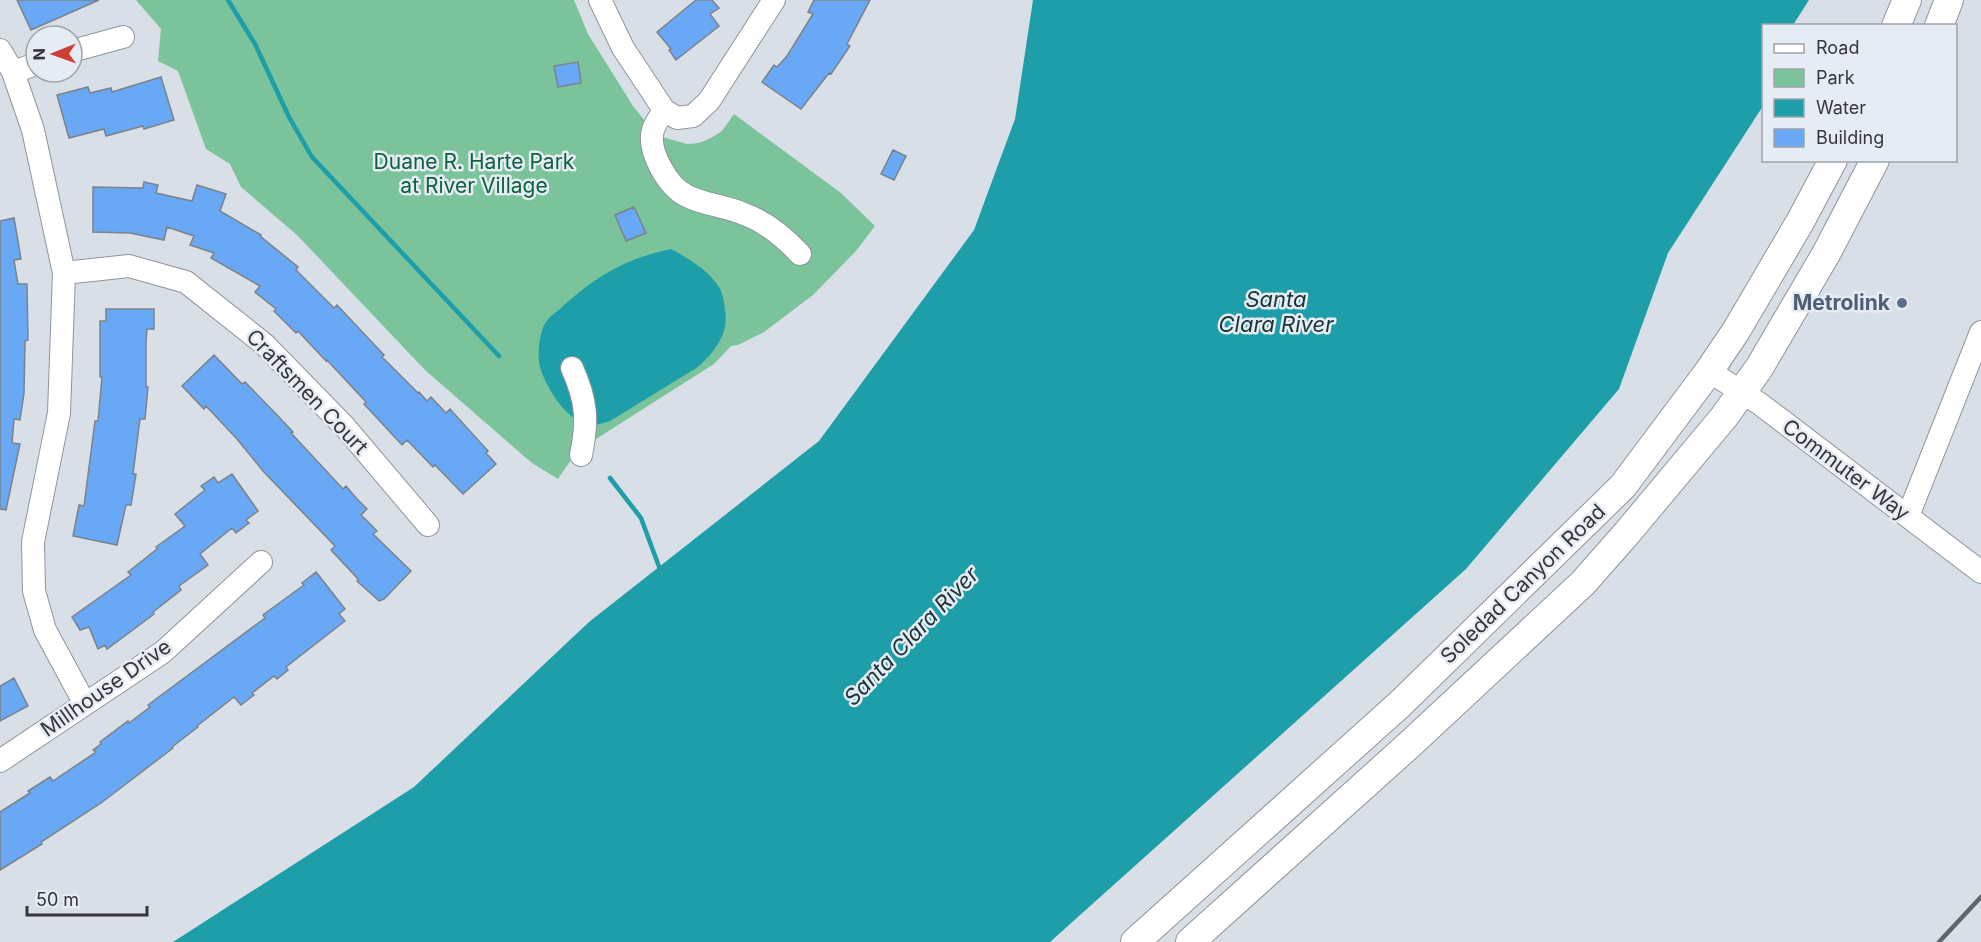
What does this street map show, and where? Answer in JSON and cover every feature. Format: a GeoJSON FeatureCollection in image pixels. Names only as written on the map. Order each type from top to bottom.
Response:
{"type":"FeatureCollection","features":[{"type":"Feature","properties":{"kind":"main road"},"geometry":{"type":"LineString","coordinates":[[1897,24],[1907,0]]}},
{"type":"Feature","properties":{"kind":"main road"},"geometry":{"type":"LineString","coordinates":[[1940,24],[1949,0]]}},
{"type":"Feature","properties":{"kind":"main road","name":"Soledad Canyon Road"},"geometry":{"type":"LineString","coordinates":[[1135,942],[1384,717],[1623,486],[1736,331],[1800,222],[1832,162]]}},
{"type":"Feature","properties":{"kind":"main road","name":"Soledad Canyon Road"},"geometry":{"type":"LineString","coordinates":[[1190,942],[1409,745],[1583,583],[1627,534],[1759,368],[1827,254],[1874,162]]}},
{"type":"Feature","properties":{"kind":"main road"},"geometry":{"type":"LineString","coordinates":[[1259,880],[1255,870],[1257,860],[1263,850],[1379,744],[1385,731],[1384,717]]}},
{"type":"Feature","properties":{"kind":"street"},"geometry":{"type":"LineString","coordinates":[[600,0],[623,48],[664,110],[677,118],[693,116],[709,101],[774,0]]}},
{"type":"Feature","properties":{"kind":"street"},"geometry":{"type":"LineString","coordinates":[[84,48],[123,37]]}},
{"type":"Feature","properties":{"kind":"street"},"geometry":{"type":"LineString","coordinates":[[0,50],[13,72],[33,130],[64,273],[59,413],[33,542],[33,591],[45,630],[85,704]]}},
{"type":"Feature","properties":{"kind":"street"},"geometry":{"type":"LineString","coordinates":[[13,72],[24,68]]}},
{"type":"Feature","properties":{"kind":"street"},"geometry":{"type":"LineString","coordinates":[[664,110],[652,131],[654,148],[660,167],[675,189],[696,199],[746,214],[783,235],[800,254]]}},
{"type":"Feature","properties":{"kind":"street","name":"Craftsmen Court"},"geometry":{"type":"LineString","coordinates":[[64,273],[129,266],[186,282],[264,344],[345,427],[428,525]]}},
{"type":"Feature","properties":{"kind":"street"},"geometry":{"type":"LineString","coordinates":[[1908,516],[1981,332]]}},
{"type":"Feature","properties":{"kind":"street"},"geometry":{"type":"LineString","coordinates":[[572,368],[584,399],[586,425],[581,455]]}},
{"type":"Feature","properties":{"kind":"street","name":"Commuter Way"},"geometry":{"type":"LineString","coordinates":[[1709,371],[1760,404],[1981,572]]}},
{"type":"Feature","properties":{"kind":"street","name":"Millhouse Drive"},"geometry":{"type":"LineString","coordinates":[[0,761],[163,652],[261,562]]}},
{"type":"Feature","properties":{"kind":"green space","name":"Duane R. Harte Park at River Village"},"geometry":{"type":"Polygon","coordinates":[[[136,0],[574,0],[588,34],[633,106],[662,137],[687,144],[699,143],[722,131],[734,114],[841,193],[875,226],[856,251],[813,295],[764,332],[738,345],[731,346],[714,364],[577,451],[558,479],[532,463],[425,370],[297,235],[241,187],[230,164],[206,149],[178,71],[158,61],[161,29],[136,0]]]}},
{"type":"Feature","properties":{"kind":"water","name":"Santa Clara River"},"geometry":{"type":"Polygon","coordinates":[[[1033,0],[1809,0],[1794,24],[1762,24],[1762,108],[1668,253],[1619,389],[1466,569],[1050,942],[173,942],[414,787],[589,622],[819,441],[974,230],[1015,119],[1033,0]]]}},
{"type":"Feature","properties":{"kind":"water"},"geometry":{"type":"Polygon","coordinates":[[[671,249],[691,260],[719,287],[726,319],[719,342],[698,367],[610,421],[591,425],[580,422],[558,402],[540,367],[540,337],[544,326],[576,295],[600,277],[626,263],[671,249]]]}},
{"type":"Feature","properties":{"kind":"building"},"geometry":{"type":"Polygon","coordinates":[[[17,0],[99,0],[45,24],[28,24],[17,0]]]}},
{"type":"Feature","properties":{"kind":"building"},"geometry":{"type":"Polygon","coordinates":[[[696,0],[712,0],[719,8],[710,14],[719,26],[676,60],[669,50],[671,49],[657,32],[696,0]]]}},
{"type":"Feature","properties":{"kind":"building"},"geometry":{"type":"Polygon","coordinates":[[[814,0],[870,0],[847,44],[850,46],[831,74],[829,73],[801,109],[762,82],[774,65],[777,67],[787,56],[813,14],[808,12],[814,0]]]}},
{"type":"Feature","properties":{"kind":"building"},"geometry":{"type":"Polygon","coordinates":[[[578,62],[581,83],[558,87],[554,66],[578,62]]]}},
{"type":"Feature","properties":{"kind":"building"},"geometry":{"type":"Polygon","coordinates":[[[161,77],[174,120],[144,129],[143,126],[106,136],[104,129],[69,138],[57,95],[88,87],[90,93],[111,88],[112,92],[161,77]]]}},
{"type":"Feature","properties":{"kind":"building"},"geometry":{"type":"Polygon","coordinates":[[[893,150],[906,156],[894,180],[881,174],[893,150]]]}},
{"type":"Feature","properties":{"kind":"building"},"geometry":{"type":"Polygon","coordinates":[[[144,182],[158,185],[156,193],[192,201],[197,185],[226,194],[220,211],[261,235],[298,267],[296,270],[334,308],[337,305],[384,355],[382,357],[418,393],[427,401],[431,397],[446,413],[450,409],[488,451],[486,453],[496,464],[463,494],[407,440],[402,445],[327,360],[274,311],[276,309],[255,292],[260,286],[211,258],[214,253],[190,245],[194,236],[167,227],[164,240],[130,233],[93,232],[93,187],[143,188],[144,182]]]}},
{"type":"Feature","properties":{"kind":"building"},"geometry":{"type":"Polygon","coordinates":[[[634,207],[646,233],[626,241],[615,215],[634,207]]]}},
{"type":"Feature","properties":{"kind":"building"},"geometry":{"type":"Polygon","coordinates":[[[14,218],[21,259],[14,260],[18,284],[27,284],[28,340],[25,341],[24,393],[20,420],[14,419],[12,443],[20,444],[6,510],[0,509],[0,221],[14,218]]]}},
{"type":"Feature","properties":{"kind":"building"},"geometry":{"type":"Polygon","coordinates":[[[106,309],[154,309],[154,329],[147,329],[146,341],[146,387],[148,387],[145,419],[140,419],[131,505],[126,505],[117,545],[73,536],[79,505],[84,506],[95,421],[98,421],[102,377],[100,377],[100,321],[106,321],[106,309]]]}},
{"type":"Feature","properties":{"kind":"building"},"geometry":{"type":"Polygon","coordinates":[[[214,355],[242,384],[245,382],[343,489],[346,486],[367,509],[361,515],[377,531],[373,534],[411,571],[384,599],[379,601],[357,581],[358,579],[331,550],[335,546],[263,471],[206,406],[204,409],[182,386],[214,355]]]}},
{"type":"Feature","properties":{"kind":"building"},"geometry":{"type":"Polygon","coordinates":[[[232,474],[258,511],[246,520],[249,523],[236,533],[232,528],[200,554],[208,565],[179,586],[181,590],[153,612],[154,614],[107,649],[105,645],[98,649],[89,627],[80,630],[72,617],[131,575],[128,572],[157,549],[156,547],[185,526],[175,514],[205,490],[201,486],[214,477],[218,483],[232,474]]]}},
{"type":"Feature","properties":{"kind":"building"},"geometry":{"type":"Polygon","coordinates":[[[316,572],[345,609],[339,614],[345,621],[286,667],[288,670],[277,679],[274,676],[252,693],[254,695],[241,705],[234,697],[173,748],[101,803],[0,870],[0,812],[50,777],[53,781],[96,752],[93,750],[101,744],[100,742],[128,721],[129,723],[150,707],[148,705],[265,618],[263,615],[304,585],[302,583],[316,572]]]}},
{"type":"Feature","properties":{"kind":"building"},"geometry":{"type":"Polygon","coordinates":[[[14,678],[28,706],[0,721],[0,686],[14,678]]]}},
{"type":"Feature","properties":{"kind":"waterway"},"geometry":{"type":"LineString","coordinates":[[228,0],[255,44],[289,117],[312,157],[499,356]]}},
{"type":"Feature","properties":{"kind":"waterway"},"geometry":{"type":"LineString","coordinates":[[610,478],[641,518],[661,572]]}},
{"type":"Feature","properties":{"kind":"railway"},"geometry":{"type":"LineString","coordinates":[[1939,942],[1981,897]]}},
{"type":"Feature","properties":{"kind":"place","name":"Metrolink"},"geometry":{"type":"Point","coordinates":[1902,303]}}]}
